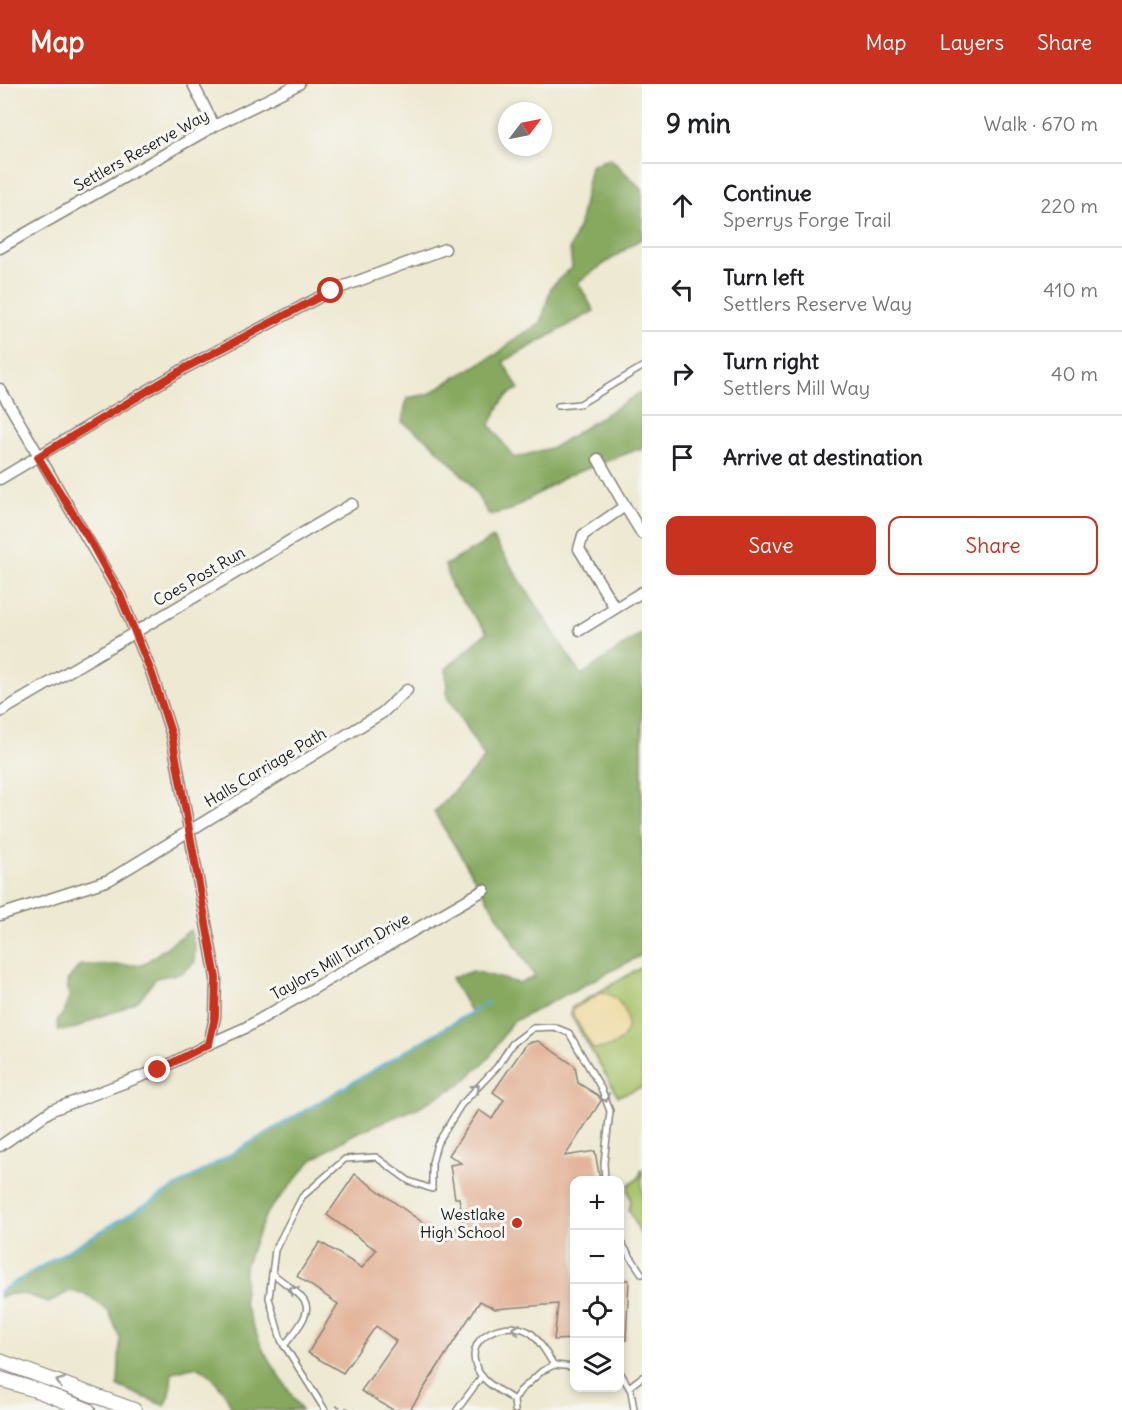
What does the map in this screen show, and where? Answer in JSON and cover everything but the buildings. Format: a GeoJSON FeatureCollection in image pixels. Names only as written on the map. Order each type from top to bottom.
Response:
{"type":"FeatureCollection","features":[{"type":"Feature","properties":{"kind":"main road"},"geometry":{"type":"LineString","coordinates":[[0,1361],[134,1410]]}},
{"type":"Feature","properties":{"kind":"main road"},"geometry":{"type":"LineString","coordinates":[[0,1378],[39,1390],[86,1410]]}},
{"type":"Feature","properties":{"kind":"street"},"geometry":{"type":"LineString","coordinates":[[193,84],[214,126]]}},
{"type":"Feature","properties":{"kind":"street","name":"Settlers Reserve Way"},"geometry":{"type":"LineString","coordinates":[[0,248],[214,126],[299,84]]}},
{"type":"Feature","properties":{"kind":"street"},"geometry":{"type":"LineString","coordinates":[[0,479],[187,367],[331,291],[445,249]]}},
{"type":"Feature","properties":{"kind":"street"},"geometry":{"type":"LineString","coordinates":[[0,389],[120,595],[172,736],[216,978],[215,1017],[209,1044]]}},
{"type":"Feature","properties":{"kind":"street"},"geometry":{"type":"LineString","coordinates":[[598,459],[642,534]]}},
{"type":"Feature","properties":{"kind":"street","name":"Coes Post Run"},"geometry":{"type":"LineString","coordinates":[[0,712],[352,504]]}},
{"type":"Feature","properties":{"kind":"street"},"geometry":{"type":"LineString","coordinates":[[615,608],[579,549],[583,535],[625,506]]}},
{"type":"Feature","properties":{"kind":"street"},"geometry":{"type":"LineString","coordinates":[[580,630],[642,592]]}},
{"type":"Feature","properties":{"kind":"street","name":"Halls Carriage Path"},"geometry":{"type":"LineString","coordinates":[[0,915],[109,880],[382,713],[407,690]]}},
{"type":"Feature","properties":{"kind":"street","name":"Taylors Mill Turn Drive"},"geometry":{"type":"LineString","coordinates":[[0,1146],[52,1110],[158,1070],[245,1028],[484,890]]}},
{"type":"Feature","properties":{"kind":"street"},"geometry":{"type":"LineString","coordinates":[[86,1410],[91,1393]]}},
{"type":"Feature","properties":{"kind":"lane"},"geometry":{"type":"LineString","coordinates":[[558,406],[580,404],[642,368]]}},
{"type":"Feature","properties":{"kind":"lane"},"geometry":{"type":"LineString","coordinates":[[325,1410],[284,1346],[269,1298],[275,1250],[302,1197],[345,1159],[376,1157],[409,1180],[432,1189],[432,1163],[437,1144],[460,1105],[497,1067],[512,1044],[533,1028],[554,1027],[569,1033],[601,1088],[610,1110],[605,1176]]}},
{"type":"Feature","properties":{"kind":"lane"},"geometry":{"type":"LineString","coordinates":[[624,1246],[642,1274]]}},
{"type":"Feature","properties":{"kind":"lane"},"geometry":{"type":"LineString","coordinates":[[272,1273],[305,1299],[307,1306],[306,1315],[284,1346]]}},
{"type":"Feature","properties":{"kind":"lane"},"geometry":{"type":"LineString","coordinates":[[514,1400],[488,1383],[476,1366],[474,1355],[478,1344],[493,1330],[503,1327],[525,1330],[533,1335],[554,1365]]}},
{"type":"Feature","properties":{"kind":"lane"},"geometry":{"type":"LineString","coordinates":[[515,1410],[514,1400],[535,1376],[554,1365],[570,1367]]}},
{"type":"Feature","properties":{"kind":"lane"},"geometry":{"type":"LineString","coordinates":[[457,1410],[482,1376]]}},
{"type":"Feature","properties":{"kind":"lane"},"geometry":{"type":"LineString","coordinates":[[629,1387],[642,1377]]}},
{"type":"Feature","properties":{"kind":"lane"},"geometry":{"type":"LineString","coordinates":[[624,1379],[631,1391],[634,1410]]}},
{"type":"Feature","properties":{"kind":"path"},"geometry":{"type":"LineString","coordinates":[[336,1406],[356,1410]]}},
{"type":"Feature","properties":{"kind":"green space"},"geometry":{"type":"Polygon","coordinates":[[[610,158],[642,189],[642,238],[578,282],[594,311],[503,362],[519,389],[513,391],[505,399],[490,425],[514,458],[554,447],[642,391],[642,450],[636,450],[565,477],[511,510],[489,515],[469,482],[429,441],[402,422],[407,398],[429,394],[497,354],[516,338],[541,323],[551,287],[572,267],[570,249],[580,222],[591,165],[610,158]]]}},
{"type":"Feature","properties":{"kind":"green space"},"geometry":{"type":"Polygon","coordinates":[[[493,538],[581,675],[642,633],[642,955],[511,1023],[489,1058],[460,1085],[417,1108],[354,1134],[312,1160],[266,1214],[245,1266],[244,1303],[263,1350],[301,1410],[232,1410],[223,1391],[207,1373],[196,1367],[172,1373],[170,1395],[165,1406],[118,1386],[120,1338],[109,1312],[89,1296],[70,1291],[49,1303],[18,1294],[0,1298],[0,1291],[471,1013],[451,978],[473,971],[519,983],[535,977],[434,812],[485,758],[447,697],[446,669],[487,632],[452,588],[445,565],[493,538]]]}},
{"type":"Feature","properties":{"kind":"green space"},"geometry":{"type":"Polygon","coordinates":[[[190,930],[195,947],[194,963],[182,973],[156,978],[139,1000],[120,1010],[98,1017],[77,1028],[58,1031],[57,1021],[64,1012],[69,997],[67,981],[80,965],[142,965],[190,930]]]}},
{"type":"Feature","properties":{"kind":"green space"},"geometry":{"type":"Polygon","coordinates":[[[642,967],[642,1087],[618,1096],[571,1016],[571,1008],[642,967]]]}},
{"type":"Feature","properties":{"kind":"green space"},"geometry":{"type":"Polygon","coordinates":[[[642,1169],[642,1237],[629,1210],[631,1200],[628,1191],[629,1184],[638,1179],[642,1169]]]}},
{"type":"Feature","properties":{"kind":"sand"},"geometry":{"type":"Polygon","coordinates":[[[602,992],[618,1001],[626,1016],[627,1025],[620,1040],[612,1046],[593,1049],[573,1015],[573,1009],[602,992]]]}},
{"type":"Feature","properties":{"kind":"waterway"},"geometry":{"type":"LineString","coordinates":[[0,1291],[487,1003]]}},
{"type":"Feature","properties":{"kind":"place","name":"Westlake High School"},"geometry":{"type":"Point","coordinates":[517,1223]}},
{"type":"Feature","properties":{"kind":"route"},"geometry":{"type":"LineString","coordinates":[[158,1070],[209,1044],[215,1017],[216,978],[172,736],[152,674],[120,595],[93,546],[38,457],[187,367],[331,291]]}}]}
